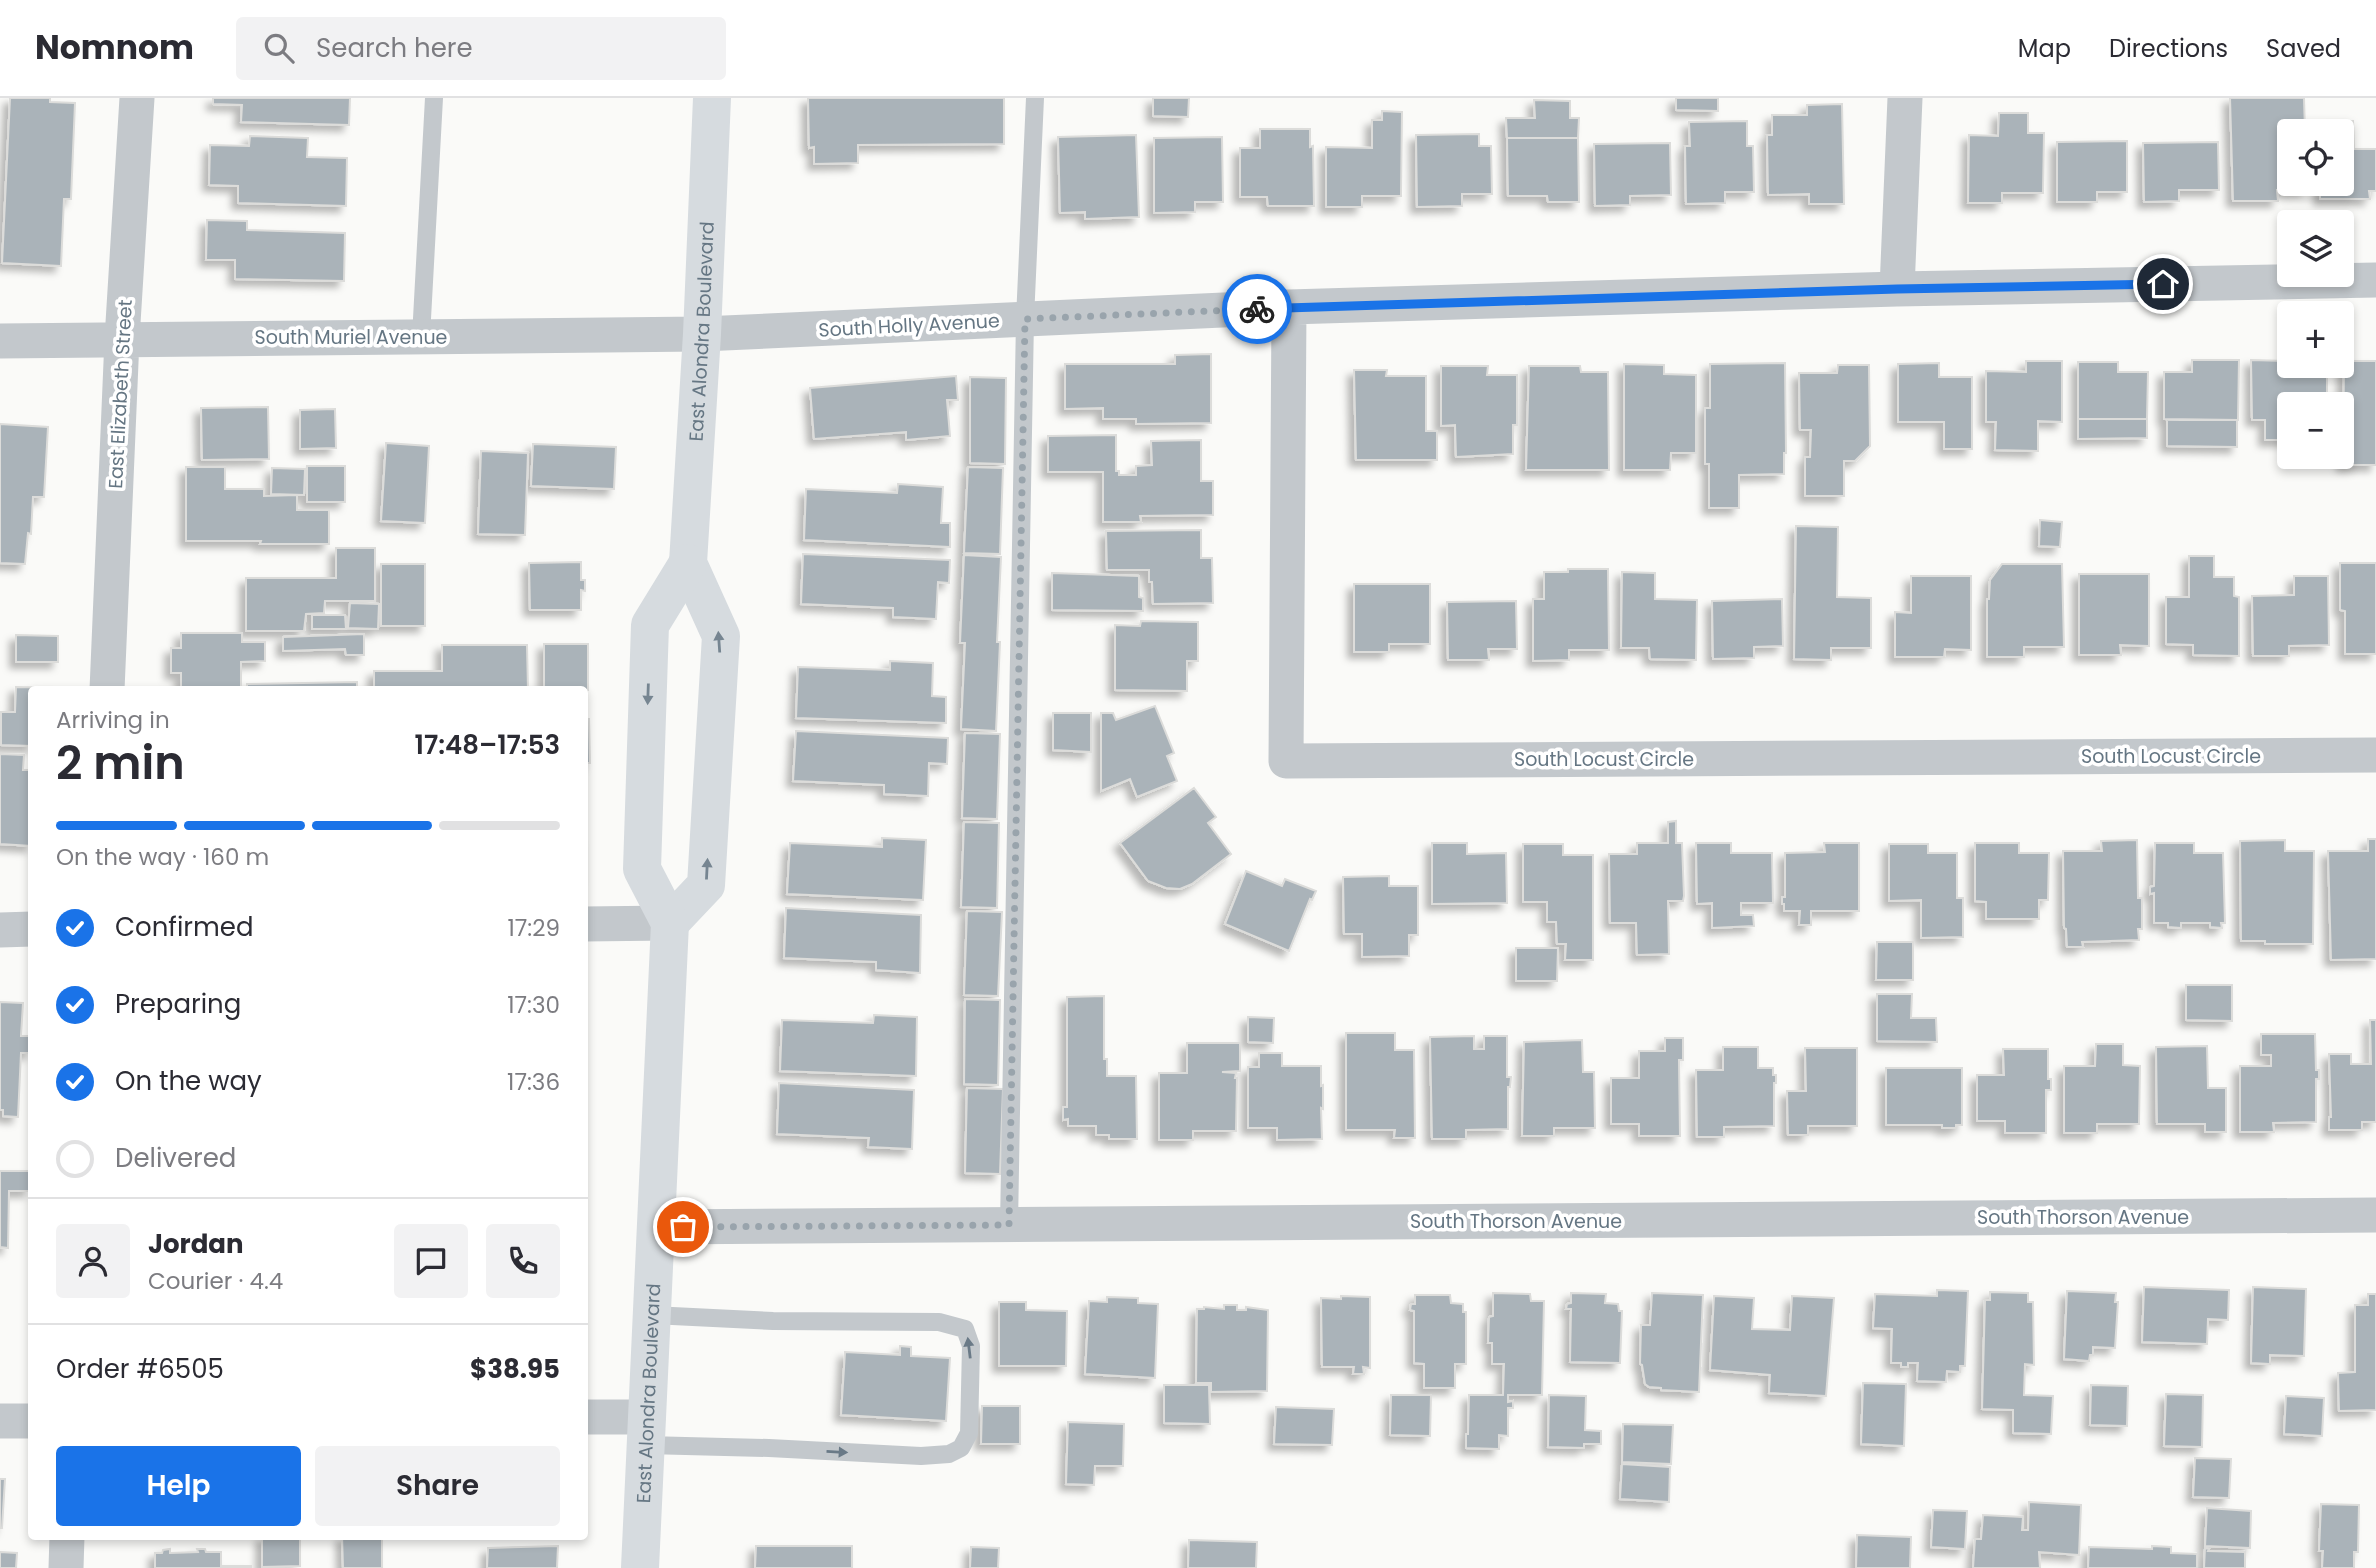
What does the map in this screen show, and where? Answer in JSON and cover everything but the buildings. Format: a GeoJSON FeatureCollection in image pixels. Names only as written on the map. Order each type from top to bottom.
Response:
{"type":"FeatureCollection","features":[{"type":"Feature","properties":{"kind":"main road","name":"East Alondra Boulevard"},"geometry":{"type":"LineString","coordinates":[[670,923],[706,885],[721,636],[688,563],[702,334],[712,98]]}},
{"type":"Feature","properties":{"kind":"main road","name":"East Alondra Boulevard"},"geometry":{"type":"LineString","coordinates":[[640,1568],[670,923],[642,869],[650,625],[688,563]]}},
{"type":"Feature","properties":{"kind":"street","name":"East Elizabeth Street"},"geometry":{"type":"LineString","coordinates":[[107,686],[122,339],[137,98]]}},
{"type":"Feature","properties":{"kind":"street"},"geometry":{"type":"LineString","coordinates":[[1897,289],[1905,98]]}},
{"type":"Feature","properties":{"kind":"street","name":"South Holly Avenue"},"geometry":{"type":"LineString","coordinates":[[702,334],[1289,307],[1897,289],[2376,280]]}},
{"type":"Feature","properties":{"kind":"street","name":"South Locust Circle"},"geometry":{"type":"LineString","coordinates":[[1289,307],[1286,761],[2376,755]]}},
{"type":"Feature","properties":{"kind":"street","name":"South Muriel Avenue"},"geometry":{"type":"LineString","coordinates":[[0,341],[702,334]]}},
{"type":"Feature","properties":{"kind":"street"},"geometry":{"type":"LineString","coordinates":[[588,924],[670,923]]}},
{"type":"Feature","properties":{"kind":"street"},"geometry":{"type":"LineString","coordinates":[[0,930],[28,929]]}},
{"type":"Feature","properties":{"kind":"street","name":"South Thorson Avenue"},"geometry":{"type":"LineString","coordinates":[[656,1227],[2376,1215]]}},
{"type":"Feature","properties":{"kind":"street"},"geometry":{"type":"LineString","coordinates":[[588,1418],[647,1431]]}},
{"type":"Feature","properties":{"kind":"street"},"geometry":{"type":"LineString","coordinates":[[0,1421],[28,1421]]}},
{"type":"Feature","properties":{"kind":"street"},"geometry":{"type":"LineString","coordinates":[[66,1568],[67,1540]]}},
{"type":"Feature","properties":{"kind":"lane"},"geometry":{"type":"LineString","coordinates":[[421,337],[434,98]]}},
{"type":"Feature","properties":{"kind":"lane"},"geometry":{"type":"LineString","coordinates":[[1009,1225],[1025,319],[1035,98]]}},
{"type":"Feature","properties":{"kind":"lane"},"geometry":{"type":"LineString","coordinates":[[647,1431],[769,1448],[922,1456],[949,1454],[961,1448],[968,1433],[971,1346],[965,1329],[939,1322],[773,1321],[652,1315]]}},
{"type":"Feature","properties":{"kind":"way so far"},"geometry":{"type":"LineString","coordinates":[[683,1227],[1009,1225],[1025,319],[1257,309]]}},
{"type":"Feature","properties":{"kind":"route"},"geometry":{"type":"LineString","coordinates":[[1257,309],[1897,289],[2163,284]]}}]}
